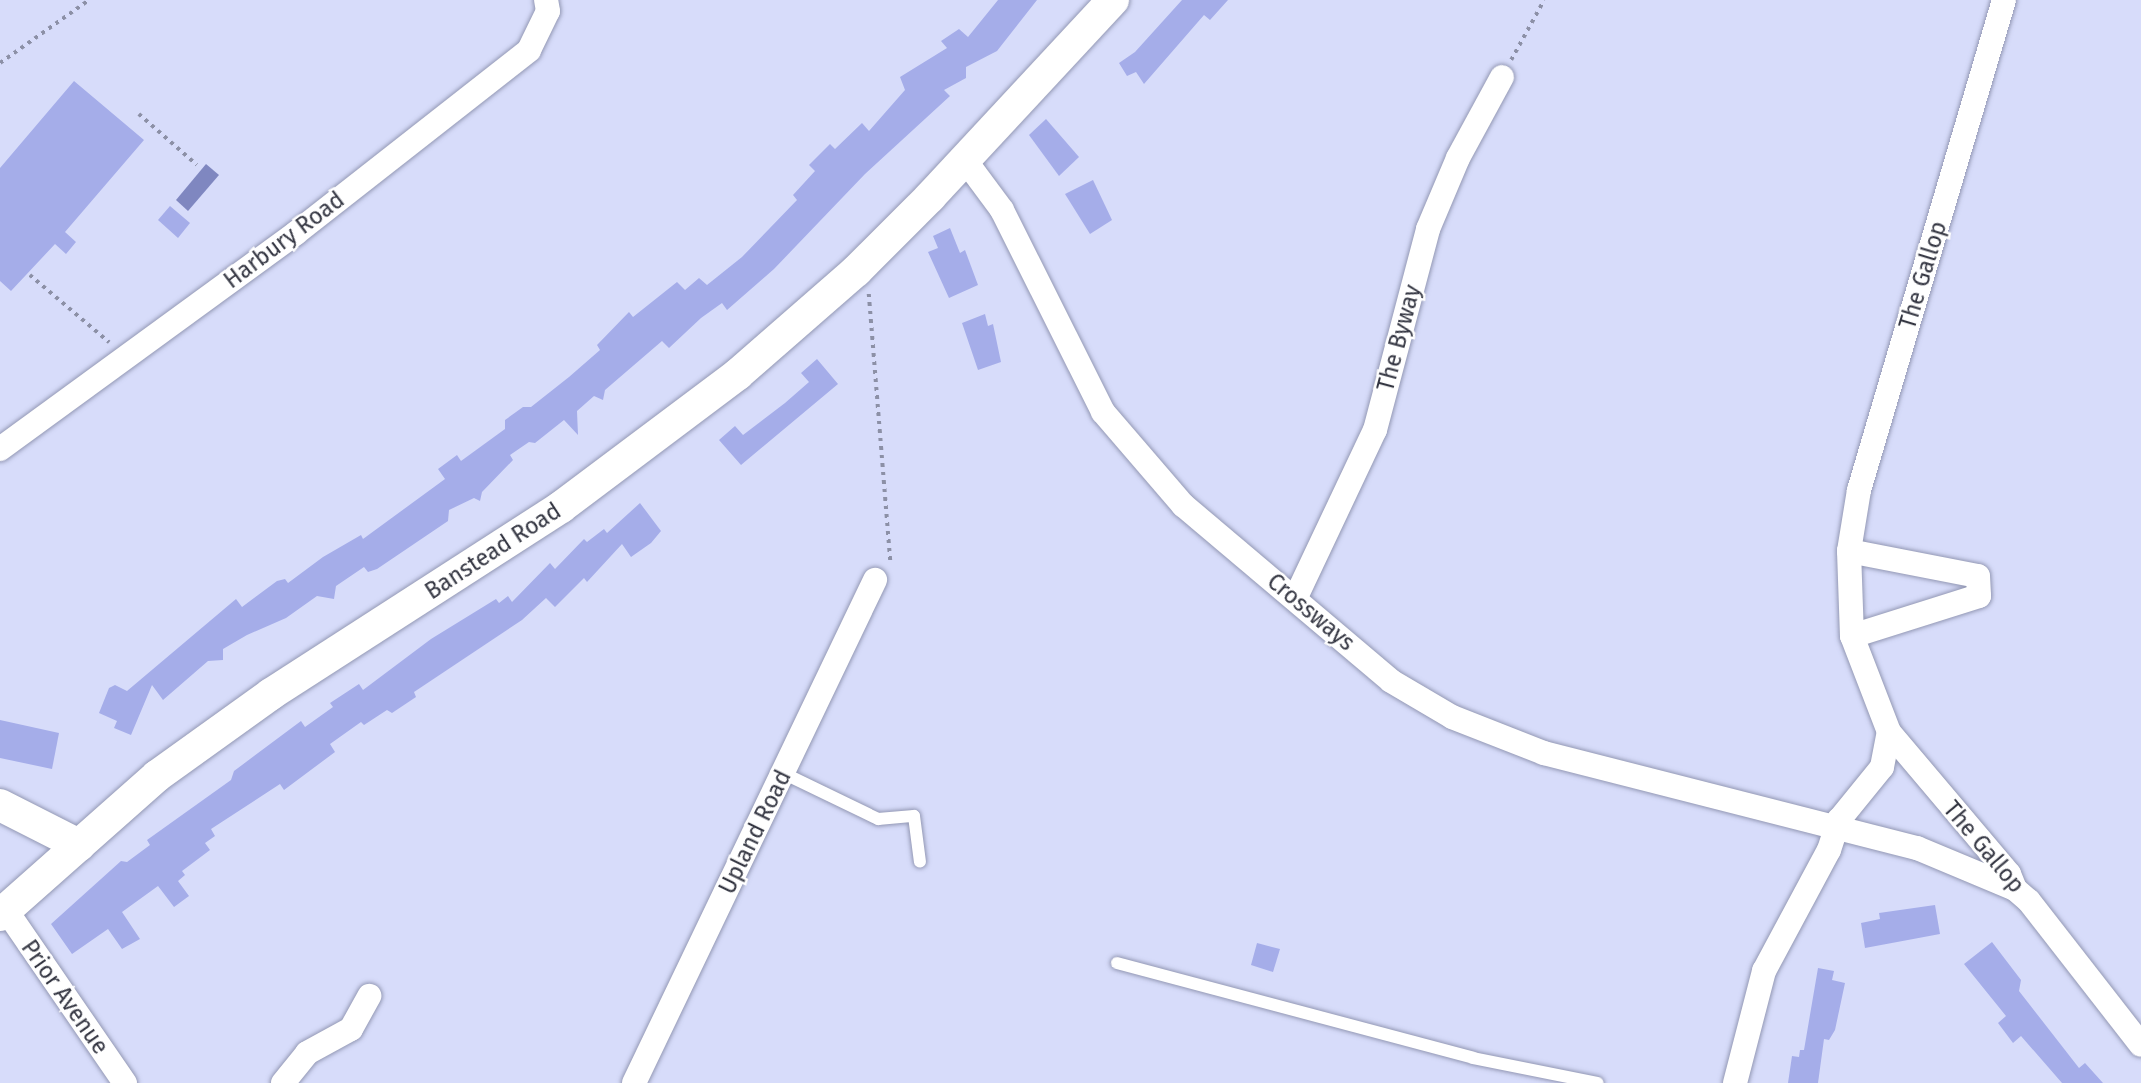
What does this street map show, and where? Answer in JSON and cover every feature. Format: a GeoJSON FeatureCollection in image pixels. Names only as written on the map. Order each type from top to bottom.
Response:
{"type":"FeatureCollection","features":[{"type":"Feature","properties":{"kind":"street","name":"Banstead Road"},"geometry":{"type":"LineString","coordinates":[[3,913],[157,776],[218,732],[561,507],[646,446],[738,374],[856,271],[965,160],[1113,0]]}},
{"type":"Feature","properties":{"kind":"street","name":"The Gallop"},"geometry":{"type":"LineString","coordinates":[[2004,0],[1859,490],[1849,551],[1852,636],[1889,732],[2009,874],[2015,889],[2029,901],[2141,1045]]}},
{"type":"Feature","properties":{"kind":"street","name":"Harbury Road"},"geometry":{"type":"LineString","coordinates":[[0,449],[296,233],[529,50],[547,6]]}},
{"type":"Feature","properties":{"kind":"street","name":"The Byway"},"geometry":{"type":"LineString","coordinates":[[1295,599],[1375,430],[1428,229],[1458,158],[1502,77]]}},
{"type":"Feature","properties":{"kind":"street","name":"Crossways"},"geometry":{"type":"LineString","coordinates":[[965,160],[1002,210],[1103,412],[1183,505],[1391,681],[1452,717],[1544,753],[1836,830],[1920,849],[2015,889]]}},
{"type":"Feature","properties":{"kind":"street"},"geometry":{"type":"LineString","coordinates":[[1849,551],[1978,576],[1979,596],[1852,636]]}},
{"type":"Feature","properties":{"kind":"street","name":"Upland Road"},"geometry":{"type":"LineString","coordinates":[[634,1083],[876,580]]}},
{"type":"Feature","properties":{"kind":"street"},"geometry":{"type":"LineString","coordinates":[[1735,1083],[1764,971],[1843,813],[1878,773],[1889,732]]}},
{"type":"Feature","properties":{"kind":"street"},"geometry":{"type":"LineString","coordinates":[[0,805],[79,845]]}},
{"type":"Feature","properties":{"kind":"street","name":"Prior Avenue"},"geometry":{"type":"LineString","coordinates":[[3,913],[125,1083]]}},
{"type":"Feature","properties":{"kind":"street"},"geometry":{"type":"LineString","coordinates":[[283,1083],[307,1053],[351,1028],[369,996]]}},
{"type":"Feature","properties":{"kind":"lane"},"geometry":{"type":"LineString","coordinates":[[783,773],[878,818],[914,816],[920,862]]}},
{"type":"Feature","properties":{"kind":"lane"},"geometry":{"type":"LineString","coordinates":[[1117,963],[1473,1059],[1598,1083]]}},
{"type":"Feature","properties":{"kind":"path"},"geometry":{"type":"LineString","coordinates":[[0,63],[89,0]]}},
{"type":"Feature","properties":{"kind":"path"},"geometry":{"type":"LineString","coordinates":[[1502,77],[1544,0]]}},
{"type":"Feature","properties":{"kind":"path"},"geometry":{"type":"LineString","coordinates":[[139,114],[197,165]]}},
{"type":"Feature","properties":{"kind":"path"},"geometry":{"type":"LineString","coordinates":[[856,271],[869,293],[892,569],[876,580]]}},
{"type":"Feature","properties":{"kind":"path"},"geometry":{"type":"LineString","coordinates":[[30,275],[126,357]]}},
{"type":"Feature","properties":{"kind":"water"},"geometry":{"type":"Polygon","coordinates":[[[206,164],[219,175],[188,211],[176,200],[206,164]]]}},
{"type":"Feature","properties":{"kind":"building"},"geometry":{"type":"Polygon","coordinates":[[[998,0],[1037,0],[997,51],[966,67],[966,78],[944,90],[950,96],[865,174],[774,269],[727,310],[722,303],[701,318],[669,348],[662,341],[605,390],[603,400],[594,396],[577,411],[578,435],[564,420],[535,443],[529,442],[510,455],[513,460],[482,492],[480,501],[474,498],[449,510],[448,521],[377,569],[368,572],[364,567],[336,586],[334,599],[317,596],[286,618],[223,649],[223,660],[208,661],[163,700],[152,685],[131,735],[114,728],[117,721],[99,713],[109,688],[115,685],[127,691],[236,599],[242,607],[277,581],[285,579],[288,583],[323,557],[361,535],[363,539],[445,479],[438,469],[457,455],[461,461],[505,429],[505,420],[523,407],[531,407],[569,377],[600,350],[597,345],[629,312],[633,317],[677,282],[685,290],[699,278],[707,285],[742,257],[797,200],[793,195],[815,171],[809,165],[830,144],[835,149],[862,123],[869,131],[905,90],[900,77],[947,48],[941,41],[959,29],[968,37],[998,0]]]}},
{"type":"Feature","properties":{"kind":"building"},"geometry":{"type":"Polygon","coordinates":[[[1182,0],[1228,0],[1210,20],[1204,15],[1144,84],[1136,72],[1127,76],[1119,63],[1135,52],[1182,0]]]}},
{"type":"Feature","properties":{"kind":"building"},"geometry":{"type":"Polygon","coordinates":[[[74,81],[144,140],[65,232],[76,242],[66,254],[55,244],[11,291],[0,281],[0,168],[74,81]]]}},
{"type":"Feature","properties":{"kind":"building"},"geometry":{"type":"Polygon","coordinates":[[[1046,119],[1079,157],[1059,176],[1029,135],[1046,119]]]}},
{"type":"Feature","properties":{"kind":"building"},"geometry":{"type":"Polygon","coordinates":[[[1093,180],[1112,220],[1090,234],[1065,194],[1093,180]]]}},
{"type":"Feature","properties":{"kind":"building"},"geometry":{"type":"Polygon","coordinates":[[[170,206],[190,223],[178,238],[158,220],[170,206]]]}},
{"type":"Feature","properties":{"kind":"building"},"geometry":{"type":"Polygon","coordinates":[[[950,228],[960,253],[965,250],[978,285],[949,298],[928,252],[938,248],[933,236],[950,228]]]}},
{"type":"Feature","properties":{"kind":"building"},"geometry":{"type":"Polygon","coordinates":[[[985,314],[988,326],[993,324],[1001,362],[978,370],[962,323],[985,314]]]}},
{"type":"Feature","properties":{"kind":"building"},"geometry":{"type":"Polygon","coordinates":[[[817,359],[838,384],[741,465],[719,440],[735,426],[743,435],[785,403],[809,382],[801,373],[817,359]]]}},
{"type":"Feature","properties":{"kind":"building"},"geometry":{"type":"Polygon","coordinates":[[[640,503],[661,531],[651,543],[631,557],[622,544],[587,582],[584,578],[555,607],[546,598],[522,620],[414,692],[416,697],[392,713],[387,710],[364,725],[361,722],[330,744],[335,752],[284,790],[280,784],[211,829],[215,836],[205,843],[210,850],[182,871],[185,875],[178,881],[189,896],[174,907],[158,886],[122,912],[140,939],[122,949],[108,929],[72,954],[51,924],[121,861],[127,862],[150,845],[147,840],[231,780],[234,771],[301,721],[305,727],[333,707],[330,703],[359,684],[363,690],[431,639],[496,599],[499,603],[508,596],[512,602],[550,563],[555,569],[584,539],[587,542],[604,529],[607,533],[640,503]]]}},
{"type":"Feature","properties":{"kind":"building"},"geometry":{"type":"Polygon","coordinates":[[[0,720],[59,733],[52,769],[0,758],[0,720]]]}},
{"type":"Feature","properties":{"kind":"building"},"geometry":{"type":"Polygon","coordinates":[[[1935,905],[1940,934],[1865,948],[1861,923],[1880,919],[1879,913],[1935,905]]]}},
{"type":"Feature","properties":{"kind":"building"},"geometry":{"type":"Polygon","coordinates":[[[1992,942],[2021,980],[2019,991],[2079,1068],[2085,1063],[2103,1083],[2062,1083],[2021,1036],[2013,1043],[1998,1023],[2006,1016],[1964,964],[1992,942]]]}},
{"type":"Feature","properties":{"kind":"building"},"geometry":{"type":"Polygon","coordinates":[[[1257,943],[1280,949],[1273,972],[1251,965],[1257,943]]]}},
{"type":"Feature","properties":{"kind":"building"},"geometry":{"type":"Polygon","coordinates":[[[1818,968],[1834,971],[1832,980],[1845,983],[1835,1030],[1829,1040],[1824,1039],[1818,1083],[1788,1083],[1792,1056],[1799,1057],[1800,1050],[1804,1050],[1818,968]]]}}]}
